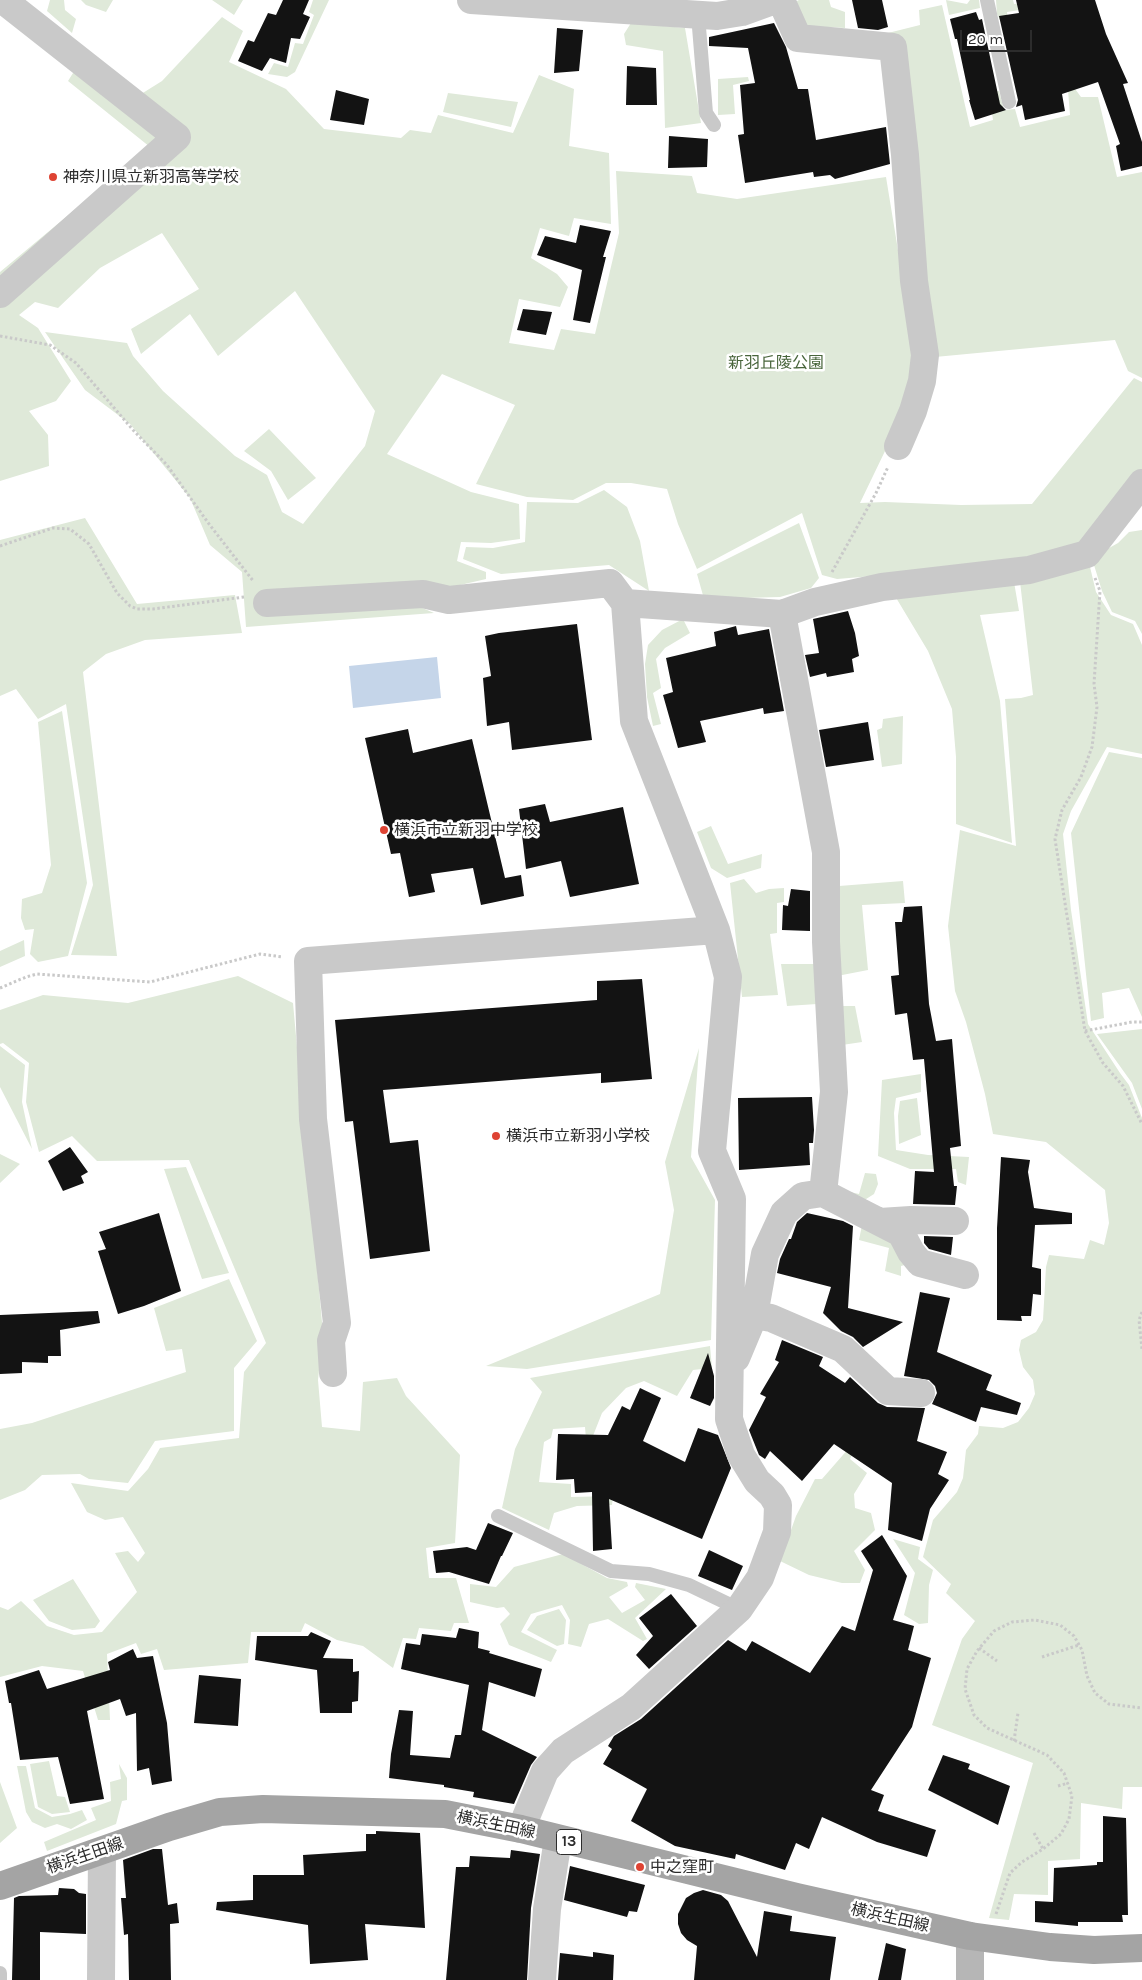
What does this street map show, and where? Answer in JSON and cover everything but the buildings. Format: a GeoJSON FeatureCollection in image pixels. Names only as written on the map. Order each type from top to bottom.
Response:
{"type":"FeatureCollection","features":[{"type":"Feature","properties":{"kind":"main road","name":"横浜生田線"},"geometry":{"type":"LineString","coordinates":[[0,1886],[169,1827],[220,1812],[263,1809],[445,1814],[521,1829],[797,1897],[979,1937],[1050,1947],[1094,1950],[1142,1948]]}},
{"type":"Feature","properties":{"kind":"street"},"geometry":{"type":"LineString","coordinates":[[0,294],[177,137],[3,0]]}},
{"type":"Feature","properties":{"kind":"street"},"geometry":{"type":"LineString","coordinates":[[471,0],[717,16],[742,12],[775,0]]}},
{"type":"Feature","properties":{"kind":"street"},"geometry":{"type":"LineString","coordinates":[[781,0],[798,38],[893,47],[905,155],[914,281],[925,355],[922,381],[913,411],[898,446]]}},
{"type":"Feature","properties":{"kind":"street"},"geometry":{"type":"LineString","coordinates":[[625,603],[782,614],[816,602],[882,587],[1029,570],[1087,554],[1142,483]]}},
{"type":"Feature","properties":{"kind":"street"},"geometry":{"type":"LineString","coordinates":[[265,599],[423,594],[449,600],[610,582],[625,603],[634,721],[716,930],[728,977],[712,1151],[732,1199],[729,1419],[740,1455],[757,1481],[772,1495],[778,1505],[777,1532],[760,1578],[739,1609],[631,1707],[563,1751],[545,1771],[521,1829]]}},
{"type":"Feature","properties":{"kind":"street"},"geometry":{"type":"LineString","coordinates":[[782,614],[826,852],[826,942],[834,1092],[823,1193]]}},
{"type":"Feature","properties":{"kind":"street"},"geometry":{"type":"LineString","coordinates":[[333,1373],[331,1341],[337,1324],[313,1119],[308,961],[716,930]]}},
{"type":"Feature","properties":{"kind":"street"},"geometry":{"type":"LineString","coordinates":[[731,1369],[754,1315],[766,1254],[784,1213],[804,1196],[823,1193],[901,1233],[911,1252],[920,1263],[964,1275]]}},
{"type":"Feature","properties":{"kind":"street"},"geometry":{"type":"LineString","coordinates":[[880,1222],[911,1220],[955,1221]]}},
{"type":"Feature","properties":{"kind":"street"},"geometry":{"type":"LineString","coordinates":[[754,1315],[772,1318],[843,1349],[888,1391],[921,1393]]}},
{"type":"Feature","properties":{"kind":"street"},"geometry":{"type":"LineString","coordinates":[[542,1980],[547,1909],[558,1839]]}},
{"type":"Feature","properties":{"kind":"street"},"geometry":{"type":"LineString","coordinates":[[101,1980],[102,1851]]}},
{"type":"Feature","properties":{"kind":"street"},"geometry":{"type":"LineString","coordinates":[[970,1980],[979,1937]]}},
{"type":"Feature","properties":{"kind":"lane"},"geometry":{"type":"LineString","coordinates":[[987,0],[1009,102]]}},
{"type":"Feature","properties":{"kind":"lane"},"geometry":{"type":"LineString","coordinates":[[698,15],[706,113],[714,125]]}},
{"type":"Feature","properties":{"kind":"lane"},"geometry":{"type":"LineString","coordinates":[[498,1516],[611,1571],[649,1574],[688,1585],[739,1609]]}},
{"type":"Feature","properties":{"kind":"lane"},"geometry":{"type":"LineString","coordinates":[[0,1973],[0,1980]]}},
{"type":"Feature","properties":{"kind":"path"},"geometry":{"type":"LineString","coordinates":[[0,336],[50,345],[76,363],[133,430],[167,465],[265,599]]}},
{"type":"Feature","properties":{"kind":"path"},"geometry":{"type":"LineString","coordinates":[[816,602],[876,493],[898,446]]}},
{"type":"Feature","properties":{"kind":"path"},"geometry":{"type":"LineString","coordinates":[[0,546],[53,528],[70,529],[89,544],[117,593],[130,606],[137,609],[265,599]]}},
{"type":"Feature","properties":{"kind":"path"},"geometry":{"type":"LineString","coordinates":[[1087,554],[1100,591],[1094,684],[1097,707],[1092,747],[1081,777],[1062,810],[1055,839],[1085,1031],[1103,1063],[1123,1086],[1142,1124]]}},
{"type":"Feature","properties":{"kind":"path"},"geometry":{"type":"LineString","coordinates":[[0,988],[37,974],[150,982],[260,954],[308,961]]}},
{"type":"Feature","properties":{"kind":"path"},"geometry":{"type":"LineString","coordinates":[[1085,1031],[1132,1022],[1142,1022]]}},
{"type":"Feature","properties":{"kind":"path"},"geometry":{"type":"LineString","coordinates":[[1142,1312],[1139,1320],[1142,1349]]}},
{"type":"Feature","properties":{"kind":"path"},"geometry":{"type":"LineString","coordinates":[[979,1937],[1010,1873],[1061,1834],[1069,1820],[1072,1796],[1064,1773],[1047,1755],[987,1728],[974,1715],[965,1689],[967,1669],[979,1648],[994,1632],[1012,1622],[1034,1620],[1060,1624],[1074,1636],[1082,1650],[1087,1676],[1095,1693],[1109,1704],[1142,1708]]}},
{"type":"Feature","properties":{"kind":"path"},"geometry":{"type":"LineString","coordinates":[[1042,1657],[1079,1645]]}},
{"type":"Feature","properties":{"kind":"path"},"geometry":{"type":"LineString","coordinates":[[979,1648],[997,1661]]}},
{"type":"Feature","properties":{"kind":"path"},"geometry":{"type":"LineString","coordinates":[[1014,1741],[1018,1713]]}},
{"type":"Feature","properties":{"kind":"path"},"geometry":{"type":"LineString","coordinates":[[1058,1786],[1068,1783]]}},
{"type":"Feature","properties":{"kind":"path"},"geometry":{"type":"LineString","coordinates":[[1034,1833],[1043,1849]]}},
{"type":"Feature","properties":{"kind":"green space"},"geometry":{"type":"Polygon","coordinates":[[[50,0],[64,0],[65,10],[76,19],[72,33],[47,11],[50,0]]]}},
{"type":"Feature","properties":{"kind":"green space"},"geometry":{"type":"Polygon","coordinates":[[[81,0],[113,0],[106,12],[86,5],[81,0]]]}},
{"type":"Feature","properties":{"kind":"green space"},"geometry":{"type":"Polygon","coordinates":[[[212,0],[243,0],[234,15],[212,0]]]}},
{"type":"Feature","properties":{"kind":"green space"},"geometry":{"type":"Polygon","coordinates":[[[313,0],[329,0],[295,72],[287,77],[268,74],[274,63],[288,67],[295,43],[303,44],[314,15],[309,12],[313,0]]]}},
{"type":"Feature","properties":{"kind":"green space"},"geometry":{"type":"Polygon","coordinates":[[[799,0],[829,0],[831,7],[845,12],[845,28],[828,27],[809,32],[795,2],[799,0]]]}},
{"type":"Feature","properties":{"kind":"green space"},"geometry":{"type":"Polygon","coordinates":[[[946,0],[967,4],[970,0],[979,0],[980,8],[949,15],[946,0]]]}},
{"type":"Feature","properties":{"kind":"green space"},"geometry":{"type":"Polygon","coordinates":[[[996,0],[1013,0],[1014,4],[1026,3],[1026,9],[1007,12],[1010,41],[997,14],[996,0]]]}},
{"type":"Feature","properties":{"kind":"green space"},"geometry":{"type":"Polygon","coordinates":[[[942,5],[970,127],[993,120],[989,92],[999,91],[1004,110],[1015,109],[1020,127],[1070,115],[1067,78],[1081,97],[1098,97],[1117,177],[1142,172],[1142,378],[1128,371],[1115,340],[935,357],[901,44],[864,39],[920,25],[919,10],[942,5]]]}},
{"type":"Feature","properties":{"kind":"green space","name":"新羽丘陵公園"},"geometry":{"type":"Polygon","coordinates":[[[222,17],[243,31],[229,62],[286,89],[324,129],[401,138],[410,130],[431,133],[438,115],[513,133],[539,75],[574,89],[569,146],[609,153],[611,224],[574,218],[569,236],[540,228],[531,258],[557,274],[568,287],[560,307],[519,299],[509,343],[554,350],[561,329],[595,334],[619,233],[616,171],[692,176],[697,193],[737,199],[886,177],[916,360],[912,395],[860,503],[1032,504],[1134,378],[1142,382],[1142,476],[1085,546],[1096,592],[1111,615],[1133,624],[1142,645],[1142,754],[1107,747],[1071,811],[1063,834],[1071,910],[1088,1024],[1129,1085],[1142,1118],[1142,1787],[1123,1787],[1122,1809],[1081,1803],[1080,1859],[1048,1861],[1048,1895],[1014,1894],[1009,1920],[989,1918],[1033,1763],[932,1725],[962,1639],[975,1621],[946,1593],[951,1584],[923,1557],[933,1520],[957,1492],[963,1478],[966,1450],[978,1434],[979,1426],[1003,1428],[1018,1422],[1029,1408],[1035,1394],[1033,1380],[1023,1367],[1019,1350],[1021,1340],[1036,1332],[1043,1320],[1046,1267],[1049,1255],[1084,1259],[1090,1240],[1104,1245],[1109,1223],[1105,1190],[1046,1142],[993,1134],[985,1094],[966,1022],[955,991],[948,926],[960,830],[1016,846],[1005,699],[1033,695],[1018,564],[837,579],[822,575],[802,513],[697,569],[678,524],[667,489],[631,483],[606,483],[573,500],[527,497],[476,484],[515,405],[442,374],[387,454],[471,492],[519,504],[520,539],[491,543],[461,542],[457,561],[486,572],[486,579],[443,589],[420,607],[434,613],[246,627],[242,572],[210,545],[190,498],[130,424],[85,390],[45,332],[127,343],[133,356],[163,391],[235,456],[267,475],[282,512],[303,524],[365,446],[375,411],[295,291],[218,356],[190,314],[141,354],[131,329],[199,289],[162,233],[100,268],[58,308],[35,302],[19,315],[38,328],[71,381],[56,401],[29,411],[48,435],[49,466],[0,481],[0,272],[150,147],[68,81],[85,54],[138,96],[162,81],[222,17]]]}},
{"type":"Feature","properties":{"kind":"green space"},"geometry":{"type":"Polygon","coordinates":[[[631,23],[685,28],[701,123],[665,128],[663,51],[626,45],[624,34],[631,23]]]}},
{"type":"Feature","properties":{"kind":"green space"},"geometry":{"type":"Polygon","coordinates":[[[748,77],[749,81],[733,85],[735,114],[718,115],[718,79],[748,77]]]}},
{"type":"Feature","properties":{"kind":"green space"},"geometry":{"type":"Polygon","coordinates":[[[448,93],[518,102],[511,127],[443,112],[448,93]]]}},
{"type":"Feature","properties":{"kind":"green space"},"geometry":{"type":"Polygon","coordinates":[[[269,429],[316,478],[288,500],[271,471],[244,451],[269,429]]]}},
{"type":"Feature","properties":{"kind":"green space"},"geometry":{"type":"Polygon","coordinates":[[[604,490],[627,507],[640,541],[649,591],[609,565],[501,574],[463,559],[466,547],[493,548],[525,542],[527,502],[578,503],[604,490]]]}},
{"type":"Feature","properties":{"kind":"green space"},"geometry":{"type":"Polygon","coordinates":[[[85,518],[137,604],[235,595],[242,633],[145,640],[106,654],[83,672],[117,956],[71,955],[93,885],[66,704],[38,719],[16,689],[0,696],[0,540],[85,518]]]}},
{"type":"Feature","properties":{"kind":"green space"},"geometry":{"type":"Polygon","coordinates":[[[799,523],[819,578],[811,588],[780,597],[704,599],[697,574],[799,523]]]}},
{"type":"Feature","properties":{"kind":"green space"},"geometry":{"type":"Polygon","coordinates":[[[1142,530],[1142,634],[1135,621],[1112,612],[1102,591],[1094,565],[1095,560],[1102,552],[1118,543],[1129,532],[1142,530]]]}},
{"type":"Feature","properties":{"kind":"green space"},"geometry":{"type":"Polygon","coordinates":[[[1014,582],[1019,611],[980,615],[1000,701],[1012,843],[956,824],[956,757],[952,709],[928,651],[895,596],[1014,582]]]}},
{"type":"Feature","properties":{"kind":"green space"},"geometry":{"type":"Polygon","coordinates":[[[683,619],[690,633],[665,648],[656,659],[661,688],[653,693],[661,724],[653,726],[647,697],[645,664],[648,645],[662,630],[683,619]]]}},
{"type":"Feature","properties":{"kind":"green space"},"geometry":{"type":"Polygon","coordinates":[[[62,711],[87,883],[68,956],[38,962],[30,954],[34,929],[25,930],[21,918],[22,899],[42,893],[51,865],[38,722],[62,711]]]}},
{"type":"Feature","properties":{"kind":"green space"},"geometry":{"type":"Polygon","coordinates":[[[903,716],[902,764],[882,767],[877,730],[882,728],[883,719],[903,716]]]}},
{"type":"Feature","properties":{"kind":"green space"},"geometry":{"type":"Polygon","coordinates":[[[1109,752],[1142,758],[1142,1017],[1129,988],[1102,993],[1104,1018],[1091,1021],[1071,833],[1109,752]]]}},
{"type":"Feature","properties":{"kind":"green space"},"geometry":{"type":"Polygon","coordinates":[[[711,826],[728,864],[762,854],[761,868],[727,878],[711,868],[697,832],[711,826]]]}},
{"type":"Feature","properties":{"kind":"green space"},"geometry":{"type":"Polygon","coordinates":[[[744,879],[756,893],[769,889],[784,888],[784,902],[777,903],[777,933],[770,934],[778,995],[742,997],[730,883],[744,879]]]}},
{"type":"Feature","properties":{"kind":"green space"},"geometry":{"type":"Polygon","coordinates":[[[903,881],[905,903],[862,905],[868,970],[837,976],[839,886],[903,881]]]}},
{"type":"Feature","properties":{"kind":"green space"},"geometry":{"type":"Polygon","coordinates":[[[24,940],[25,956],[0,967],[0,951],[24,940]]]}},
{"type":"Feature","properties":{"kind":"green space"},"geometry":{"type":"Polygon","coordinates":[[[781,964],[815,964],[817,1004],[787,1006],[781,964]]]}},
{"type":"Feature","properties":{"kind":"green space"},"geometry":{"type":"Polygon","coordinates":[[[238,976],[293,1003],[323,1333],[318,1380],[322,1427],[360,1431],[363,1382],[397,1378],[406,1396],[460,1455],[455,1543],[426,1548],[429,1578],[456,1578],[469,1623],[454,1623],[451,1631],[419,1628],[416,1639],[403,1638],[393,1668],[363,1646],[337,1640],[305,1623],[301,1632],[251,1632],[248,1663],[164,1670],[157,1649],[141,1654],[136,1643],[107,1654],[110,1720],[98,1720],[83,1671],[42,1666],[0,1677],[0,1607],[8,1610],[21,1601],[47,1626],[74,1635],[102,1632],[137,1592],[115,1553],[128,1551],[138,1562],[145,1553],[123,1517],[105,1520],[87,1512],[71,1483],[128,1491],[148,1469],[160,1448],[239,1438],[244,1372],[266,1343],[189,1160],[97,1161],[72,1136],[39,1152],[26,1102],[29,1063],[3,1043],[0,1044],[0,1010],[43,995],[128,1003],[238,976]]]}},
{"type":"Feature","properties":{"kind":"green space"},"geometry":{"type":"Polygon","coordinates":[[[840,1006],[855,1006],[862,1042],[842,1045],[840,1006]]]}},
{"type":"Feature","properties":{"kind":"green space"},"geometry":{"type":"Polygon","coordinates":[[[1142,1029],[1142,1109],[1132,1083],[1097,1034],[1142,1029]]]}},
{"type":"Feature","properties":{"kind":"green space"},"geometry":{"type":"Polygon","coordinates":[[[0,1046],[25,1065],[22,1102],[32,1149],[0,1087],[0,1046]]]}},
{"type":"Feature","properties":{"kind":"green space"},"geometry":{"type":"Polygon","coordinates":[[[699,1048],[691,1157],[715,1200],[711,1340],[527,1369],[486,1366],[660,1294],[674,1210],[665,1162],[699,1048]]]}},
{"type":"Feature","properties":{"kind":"green space"},"geometry":{"type":"Polygon","coordinates":[[[921,1074],[921,1092],[896,1098],[894,1113],[896,1150],[928,1155],[969,1157],[966,1185],[958,1182],[956,1169],[910,1169],[878,1156],[882,1080],[921,1074]]]}},
{"type":"Feature","properties":{"kind":"green space"},"geometry":{"type":"Polygon","coordinates":[[[917,1098],[921,1135],[899,1144],[898,1116],[900,1101],[917,1098]]]}},
{"type":"Feature","properties":{"kind":"green space"},"geometry":{"type":"Polygon","coordinates":[[[0,1154],[20,1164],[0,1183],[0,1154]]]}},
{"type":"Feature","properties":{"kind":"green space"},"geometry":{"type":"Polygon","coordinates":[[[186,1167],[229,1273],[202,1279],[164,1169],[186,1167]]]}},
{"type":"Feature","properties":{"kind":"green space"},"geometry":{"type":"Polygon","coordinates":[[[865,1173],[876,1174],[878,1184],[874,1194],[863,1201],[837,1189],[859,1194],[865,1173]]]}},
{"type":"Feature","properties":{"kind":"green space"},"geometry":{"type":"Polygon","coordinates":[[[862,1225],[897,1236],[912,1263],[901,1266],[901,1276],[885,1271],[889,1248],[859,1240],[862,1225]]]}},
{"type":"Feature","properties":{"kind":"green space"},"geometry":{"type":"Polygon","coordinates":[[[229,1279],[257,1341],[234,1368],[234,1431],[155,1441],[128,1483],[89,1479],[80,1474],[42,1475],[25,1490],[0,1500],[0,1429],[32,1423],[186,1372],[182,1349],[166,1351],[154,1308],[229,1279]]]}},
{"type":"Feature","properties":{"kind":"green space"},"geometry":{"type":"Polygon","coordinates":[[[710,1346],[712,1368],[693,1370],[677,1396],[644,1381],[626,1388],[602,1413],[587,1451],[585,1427],[553,1429],[551,1438],[544,1442],[539,1482],[571,1484],[571,1497],[613,1496],[612,1505],[577,1506],[554,1513],[549,1530],[502,1508],[515,1449],[542,1392],[530,1378],[710,1346]]]}},
{"type":"Feature","properties":{"kind":"green space"},"geometry":{"type":"Polygon","coordinates":[[[863,1432],[850,1459],[867,1473],[854,1494],[855,1508],[871,1513],[875,1530],[854,1551],[865,1570],[860,1583],[842,1583],[809,1575],[780,1561],[796,1516],[815,1479],[822,1479],[863,1432]]]}},
{"type":"Feature","properties":{"kind":"green space"},"geometry":{"type":"Polygon","coordinates":[[[893,1539],[920,1547],[918,1559],[933,1570],[929,1585],[928,1623],[919,1624],[904,1615],[915,1573],[893,1539]]]}},
{"type":"Feature","properties":{"kind":"green space"},"geometry":{"type":"Polygon","coordinates":[[[563,1554],[607,1578],[627,1582],[628,1586],[609,1597],[622,1613],[645,1600],[635,1587],[636,1583],[666,1589],[635,1618],[647,1639],[643,1641],[608,1619],[589,1624],[581,1647],[568,1644],[570,1620],[562,1605],[531,1614],[521,1632],[557,1650],[551,1662],[509,1645],[500,1624],[510,1614],[504,1607],[497,1608],[470,1602],[470,1584],[496,1587],[514,1567],[563,1554]]]}},
{"type":"Feature","properties":{"kind":"green space"},"geometry":{"type":"Polygon","coordinates":[[[73,1579],[100,1621],[95,1628],[72,1630],[49,1621],[33,1600],[73,1579]]]}},
{"type":"Feature","properties":{"kind":"green space"},"geometry":{"type":"Polygon","coordinates":[[[559,1609],[566,1620],[564,1644],[557,1646],[527,1630],[537,1616],[559,1609]]]}},
{"type":"Feature","properties":{"kind":"green space"},"geometry":{"type":"Polygon","coordinates":[[[49,1761],[57,1796],[65,1797],[70,1812],[52,1814],[38,1807],[30,1764],[49,1761]]]}},
{"type":"Feature","properties":{"kind":"green space"},"geometry":{"type":"Polygon","coordinates":[[[119,1764],[127,1778],[127,1800],[122,1801],[116,1824],[47,1851],[44,1842],[96,1820],[91,1808],[111,1801],[110,1782],[121,1779],[119,1764]]]}},
{"type":"Feature","properties":{"kind":"green space"},"geometry":{"type":"Polygon","coordinates":[[[17,1766],[26,1766],[35,1808],[52,1817],[82,1810],[87,1820],[71,1829],[57,1824],[45,1828],[32,1822],[26,1812],[17,1766]]]}},
{"type":"Feature","properties":{"kind":"green space"},"geometry":{"type":"Polygon","coordinates":[[[0,1782],[17,1828],[0,1843],[0,1782]]]}},
{"type":"Feature","properties":{"kind":"water"},"geometry":{"type":"Polygon","coordinates":[[[437,657],[441,698],[353,708],[349,666],[437,657]]]}},
{"type":"Feature","properties":{"kind":"place","name":"神奈川県立新羽高等学校"},"geometry":{"type":"Point","coordinates":[53,177]}},
{"type":"Feature","properties":{"kind":"place","name":"横浜市立新羽中学校"},"geometry":{"type":"Point","coordinates":[384,830]}},
{"type":"Feature","properties":{"kind":"place","name":"横浜市立新羽小学校"},"geometry":{"type":"Point","coordinates":[496,1136]}},
{"type":"Feature","properties":{"kind":"place","name":"中之窪町"},"geometry":{"type":"Point","coordinates":[640,1867]}}]}
